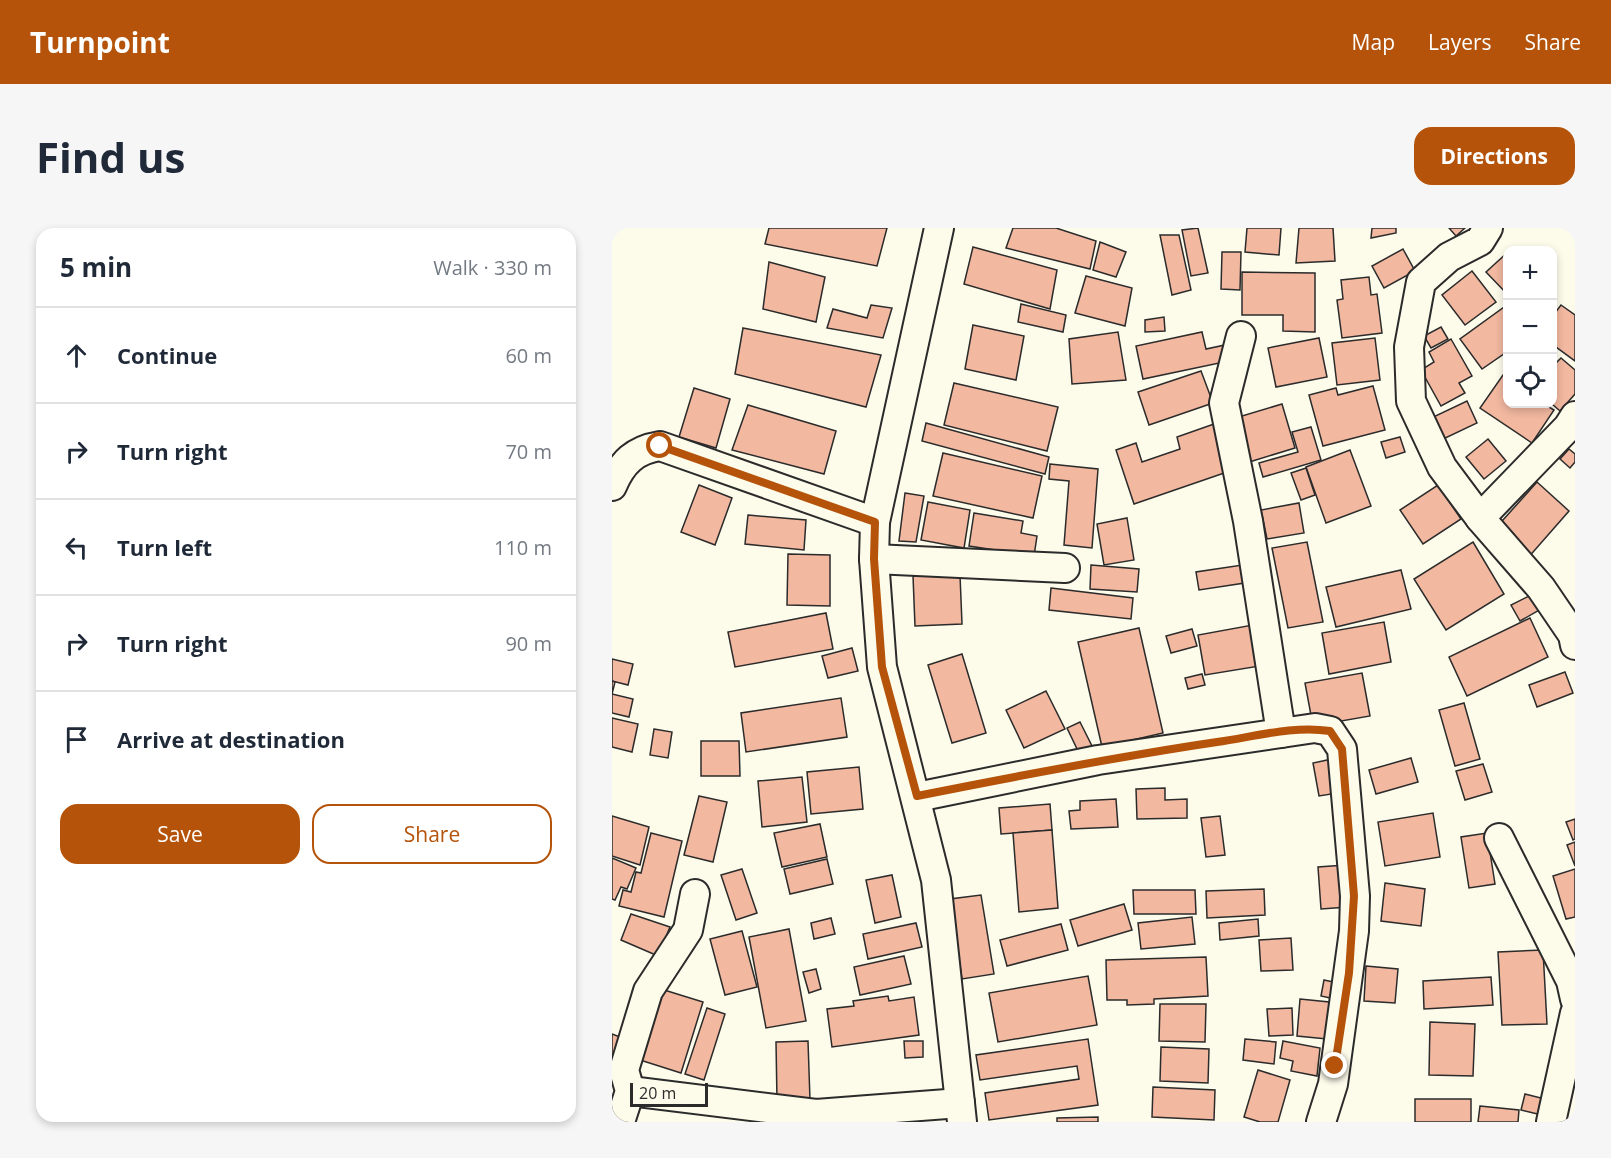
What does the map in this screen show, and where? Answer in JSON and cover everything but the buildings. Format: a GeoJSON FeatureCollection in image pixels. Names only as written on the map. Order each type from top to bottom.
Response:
{"type":"FeatureCollection","features":[{"type":"Feature","properties":{"kind":"street"},"geometry":{"type":"LineString","coordinates":[[630,1091],[816,1114],[961,1113],[936,880],[917,796],[882,667],[874,559],[875,522],[939,228]]}},
{"type":"Feature","properties":{"kind":"street"},"geometry":{"type":"LineString","coordinates":[[1488,228],[1480,241],[1449,257],[1421,282],[1409,347],[1411,401],[1442,467],[1480,518],[1541,588],[1573,636],[1575,645]]}},
{"type":"Feature","properties":{"kind":"street"},"geometry":{"type":"LineString","coordinates":[[1241,336],[1224,403],[1248,521],[1281,733]]}},
{"type":"Feature","properties":{"kind":"street"},"geometry":{"type":"LineString","coordinates":[[1480,518],[1569,427],[1575,416]]}},
{"type":"Feature","properties":{"kind":"street"},"geometry":{"type":"LineString","coordinates":[[612,486],[629,457],[643,449],[660,446],[875,522]]}},
{"type":"Feature","properties":{"kind":"street"},"geometry":{"type":"LineString","coordinates":[[874,559],[1065,568]]}},
{"type":"Feature","properties":{"kind":"street"},"geometry":{"type":"LineString","coordinates":[[917,796],[1098,760],[1315,728],[1330,731],[1342,749],[1354,896],[1354,931],[1333,1084],[1321,1122]]}},
{"type":"Feature","properties":{"kind":"street"},"geometry":{"type":"LineString","coordinates":[[1499,838],[1571,981],[1575,999]]}},
{"type":"Feature","properties":{"kind":"street"},"geometry":{"type":"LineString","coordinates":[[620,1122],[630,1091],[624,1070],[648,991],[688,930],[695,894]]}},
{"type":"Feature","properties":{"kind":"street"},"geometry":{"type":"LineString","coordinates":[[1551,1122],[1575,1013]]}},
{"type":"Feature","properties":{"kind":"route"},"geometry":{"type":"LineString","coordinates":[[660,446],[875,522],[874,559],[882,667],[917,796],[1098,760],[1315,728],[1330,731],[1342,749],[1354,896],[1354,931],[1335,1066]]}}]}
